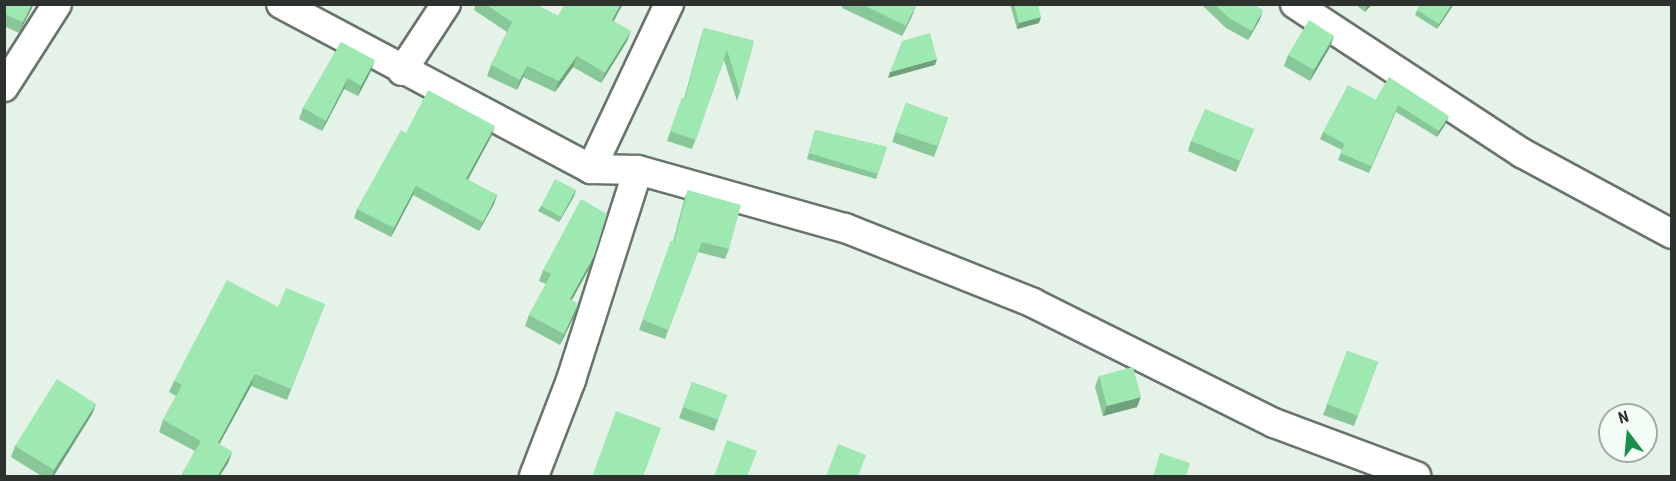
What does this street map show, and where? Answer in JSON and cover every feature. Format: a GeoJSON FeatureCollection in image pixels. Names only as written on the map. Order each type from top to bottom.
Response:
{"type":"FeatureCollection","features":[{"type":"Feature","properties":{"kind":"street"},"geometry":{"type":"LineString","coordinates":[[4,87],[57,4]]}},
{"type":"Feature","properties":{"kind":"street"},"geometry":{"type":"LineString","coordinates":[[280,4],[402,71],[591,169],[638,170],[856,233],[1033,303],[1274,423],[1416,477]]}},
{"type":"Feature","properties":{"kind":"street"},"geometry":{"type":"LineString","coordinates":[[402,71],[446,4]]}},
{"type":"Feature","properties":{"kind":"street"},"geometry":{"type":"LineString","coordinates":[[591,169],[669,4]]}},
{"type":"Feature","properties":{"kind":"street"},"geometry":{"type":"LineString","coordinates":[[1298,5],[1522,153],[1671,234]]}},
{"type":"Feature","properties":{"kind":"street"},"geometry":{"type":"LineString","coordinates":[[534,477],[570,380],[638,170]]}},
{"type":"Feature","properties":{"kind":"building"},"geometry":{"type":"Polygon","coordinates":[[[4,4],[32,4],[23,22],[4,14],[4,4]]]}},
{"type":"Feature","properties":{"kind":"building"},"geometry":{"type":"Polygon","coordinates":[[[485,4],[535,4],[558,16],[565,4],[621,4],[612,20],[631,31],[605,73],[577,56],[559,81],[527,66],[520,80],[491,65],[512,22],[485,4]]]}},
{"type":"Feature","properties":{"kind":"building"},"geometry":{"type":"Polygon","coordinates":[[[861,4],[915,4],[916,5],[906,26],[861,4]]]}},
{"type":"Feature","properties":{"kind":"building"},"geometry":{"type":"Polygon","coordinates":[[[1014,4],[1038,4],[1041,17],[1019,23],[1014,4]]]}},
{"type":"Feature","properties":{"kind":"building"},"geometry":{"type":"Polygon","coordinates":[[[1214,4],[1253,4],[1263,10],[1252,31],[1229,18],[1214,4]]]}},
{"type":"Feature","properties":{"kind":"building"},"geometry":{"type":"Polygon","coordinates":[[[1420,4],[1452,4],[1439,24],[1417,10],[1420,4]]]}},
{"type":"Feature","properties":{"kind":"building"},"geometry":{"type":"Polygon","coordinates":[[[1309,20],[1334,36],[1314,70],[1288,55],[1309,20]]]}},
{"type":"Feature","properties":{"kind":"building"},"geometry":{"type":"Polygon","coordinates":[[[704,28],[754,41],[740,92],[727,50],[696,140],[670,131],[682,98],[685,99],[704,28]]]}},
{"type":"Feature","properties":{"kind":"building"},"geometry":{"type":"Polygon","coordinates":[[[930,33],[937,59],[890,72],[902,41],[930,33]]]}},
{"type":"Feature","properties":{"kind":"building"},"geometry":{"type":"Polygon","coordinates":[[[341,42],[375,60],[361,86],[348,78],[326,121],[303,108],[341,42]]]}},
{"type":"Feature","properties":{"kind":"building"},"geometry":{"type":"Polygon","coordinates":[[[1389,77],[1449,116],[1439,131],[1398,105],[1371,166],[1340,153],[1345,144],[1323,132],[1348,85],[1376,100],[1389,77]]]}},
{"type":"Feature","properties":{"kind":"building"},"geometry":{"type":"Polygon","coordinates":[[[428,90],[495,126],[466,179],[497,195],[483,222],[416,186],[394,228],[357,209],[401,130],[406,133],[428,90]]]}},
{"type":"Feature","properties":{"kind":"building"},"geometry":{"type":"Polygon","coordinates":[[[906,103],[948,118],[937,146],[895,132],[906,103]]]}},
{"type":"Feature","properties":{"kind":"building"},"geometry":{"type":"Polygon","coordinates":[[[1205,109],[1254,129],[1240,161],[1191,141],[1205,109]]]}},
{"type":"Feature","properties":{"kind":"building"},"geometry":{"type":"Polygon","coordinates":[[[815,130],[887,147],[878,174],[809,153],[815,130]]]}},
{"type":"Feature","properties":{"kind":"building"},"geometry":{"type":"Polygon","coordinates":[[[555,179],[576,190],[561,217],[541,206],[555,179]]]}},
{"type":"Feature","properties":{"kind":"building"},"geometry":{"type":"Polygon","coordinates":[[[688,190],[741,205],[729,249],[702,242],[668,330],[643,320],[671,241],[674,242],[688,190]]]}},
{"type":"Feature","properties":{"kind":"building"},"geometry":{"type":"Polygon","coordinates":[[[581,199],[607,214],[594,256],[570,299],[578,304],[564,334],[529,315],[551,274],[543,270],[581,199]]]}},
{"type":"Feature","properties":{"kind":"building"},"geometry":{"type":"Polygon","coordinates":[[[227,280],[278,307],[286,288],[325,304],[291,389],[255,374],[218,443],[232,452],[217,477],[187,477],[182,473],[201,441],[163,420],[182,385],[174,381],[227,280]]]}},
{"type":"Feature","properties":{"kind":"building"},"geometry":{"type":"Polygon","coordinates":[[[1347,351],[1378,362],[1358,416],[1327,404],[1347,351]]]}},
{"type":"Feature","properties":{"kind":"building"},"geometry":{"type":"Polygon","coordinates":[[[1133,367],[1141,397],[1107,406],[1099,376],[1133,367]]]}},
{"type":"Feature","properties":{"kind":"building"},"geometry":{"type":"Polygon","coordinates":[[[57,379],[96,404],[54,470],[15,446],[57,379]]]}},
{"type":"Feature","properties":{"kind":"building"},"geometry":{"type":"Polygon","coordinates":[[[692,382],[727,395],[718,420],[683,407],[692,382]]]}},
{"type":"Feature","properties":{"kind":"building"},"geometry":{"type":"Polygon","coordinates":[[[616,411],[661,428],[643,477],[592,477],[616,411]]]}},
{"type":"Feature","properties":{"kind":"building"},"geometry":{"type":"Polygon","coordinates":[[[727,440],[757,451],[747,477],[714,477],[727,440]]]}},
{"type":"Feature","properties":{"kind":"building"},"geometry":{"type":"Polygon","coordinates":[[[838,444],[866,455],[858,477],[826,477],[838,444]]]}},
{"type":"Feature","properties":{"kind":"building"},"geometry":{"type":"Polygon","coordinates":[[[1160,453],[1190,463],[1186,477],[1153,477],[1160,453]]]}}]}
